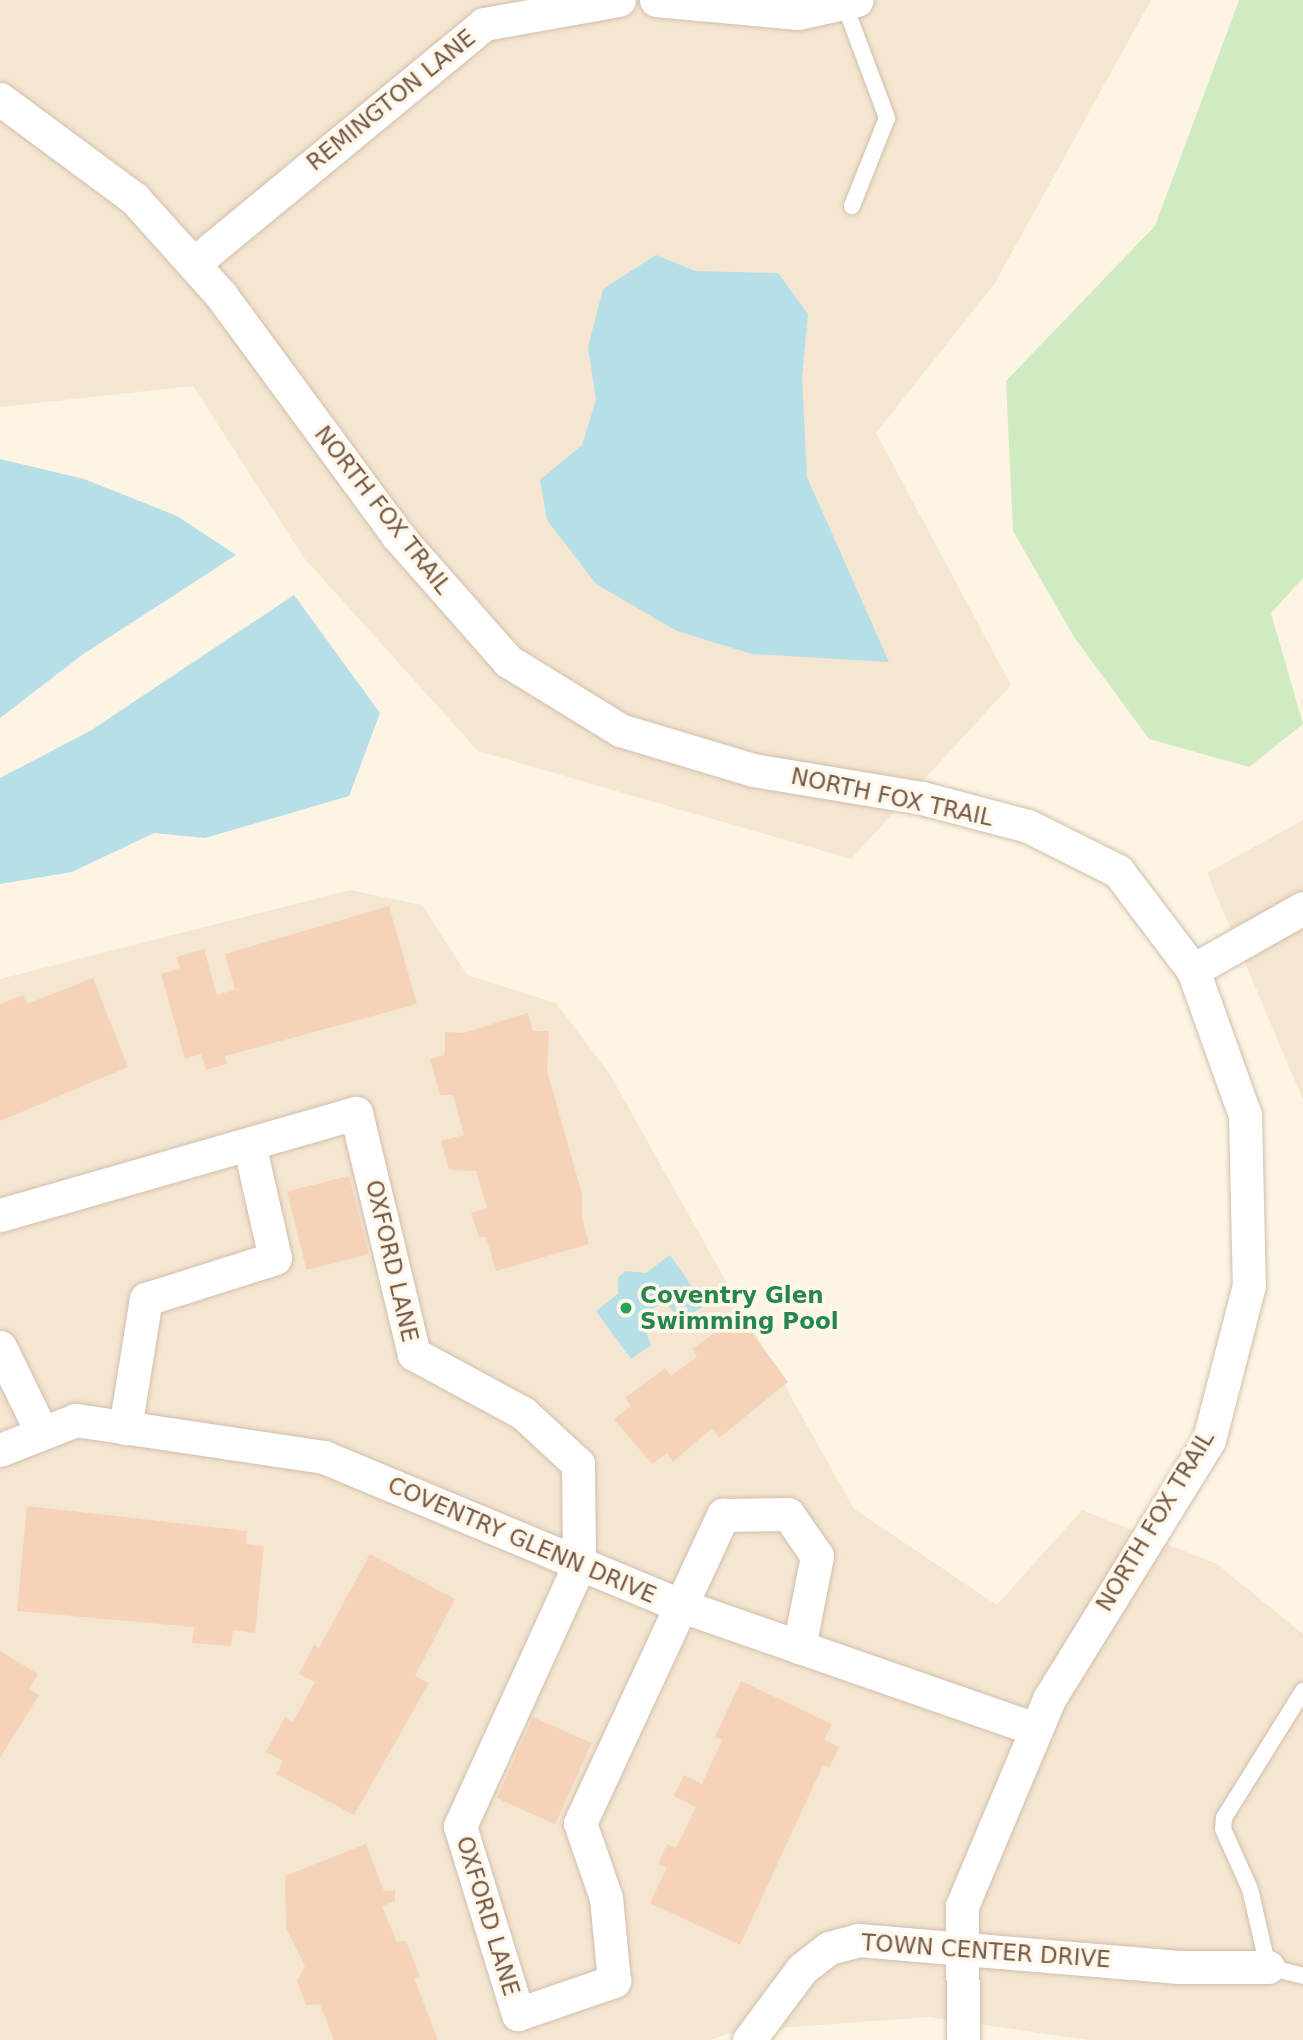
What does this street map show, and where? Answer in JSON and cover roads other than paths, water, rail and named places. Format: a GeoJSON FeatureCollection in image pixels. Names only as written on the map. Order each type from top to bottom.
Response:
{"type":"FeatureCollection","features":[{"type":"Feature","properties":{"kind":"street"},"geometry":{"type":"LineString","coordinates":[[656,0],[798,13],[851,3]]}},
{"type":"Feature","properties":{"kind":"street","name":"REMINGTON LANE"},"geometry":{"type":"LineString","coordinates":[[193,264],[484,24],[599,2]]}},
{"type":"Feature","properties":{"kind":"street","name":"NORTH FOX TRAIL"},"geometry":{"type":"LineString","coordinates":[[0,99],[134,198],[221,295],[397,536],[508,661],[620,730],[753,769],[922,798],[1028,826],[1118,871],[1193,970],[1245,1115],[1249,1285],[1209,1440],[1127,1567],[1049,1699],[962,1906],[960,1950],[963,2040]]}},
{"type":"Feature","properties":{"kind":"street"},"geometry":{"type":"LineString","coordinates":[[1193,970],[1303,908]]}},
{"type":"Feature","properties":{"kind":"street","name":"OXFORD LANE"},"geometry":{"type":"LineString","coordinates":[[0,1215],[356,1113],[414,1354],[523,1412],[579,1464],[579,1566],[460,1826],[518,2014],[614,1981],[606,1898],[580,1823],[723,1515],[788,1514],[817,1556],[799,1647]]}},
{"type":"Feature","properties":{"kind":"street"},"geometry":{"type":"LineString","coordinates":[[125,1428],[146,1299],[275,1258],[250,1144]]}},
{"type":"Feature","properties":{"kind":"street"},"geometry":{"type":"LineString","coordinates":[[0,1347],[42,1433]]}},
{"type":"Feature","properties":{"kind":"street","name":"COVENTRY GLENN DRIVE"},"geometry":{"type":"LineString","coordinates":[[0,1450],[76,1420],[324,1457],[579,1566],[682,1606],[1037,1729]]}},
{"type":"Feature","properties":{"kind":"street","name":"TOWN CENTER DRIVE"},"geometry":{"type":"LineString","coordinates":[[749,2040],[802,1969],[829,1948],[858,1940],[1180,1966],[1268,1967]]}},
{"type":"Feature","properties":{"kind":"lane"},"geometry":{"type":"LineString","coordinates":[[851,3],[887,118],[852,206]]}},
{"type":"Feature","properties":{"kind":"lane"},"geometry":{"type":"LineString","coordinates":[[1303,1691],[1224,1818],[1223,1829],[1250,1889],[1268,1967],[1303,1976]]}},
{"type":"Feature","properties":{"kind":"water"},"geometry":{"type":"Polygon","coordinates":[[[656,255],[695,271],[778,273],[808,314],[802,377],[807,477],[889,662],[752,654],[677,631],[596,584],[547,520],[540,480],[582,445],[596,400],[588,347],[603,289],[656,255]]]}},
{"type":"Feature","properties":{"kind":"water"},"geometry":{"type":"Polygon","coordinates":[[[0,459],[84,479],[177,516],[236,555],[82,655],[0,718],[0,459]]]}},
{"type":"Feature","properties":{"kind":"water"},"geometry":{"type":"Polygon","coordinates":[[[294,595],[380,713],[349,796],[205,838],[154,833],[72,872],[0,884],[0,778],[90,731],[294,595]]]}},
{"type":"Feature","properties":{"kind":"water","name":"Coventry Glen Swimming Pool"},"geometry":{"type":"Polygon","coordinates":[[[670,1255],[705,1305],[684,1319],[662,1302],[641,1318],[651,1345],[631,1359],[596,1311],[618,1294],[618,1278],[625,1271],[646,1273],[670,1255]]]}},
{"type":"Feature","properties":{"kind":"place","name":"Coventry Glen Swimming Pool"},"geometry":{"type":"Point","coordinates":[626,1308]}}]}
